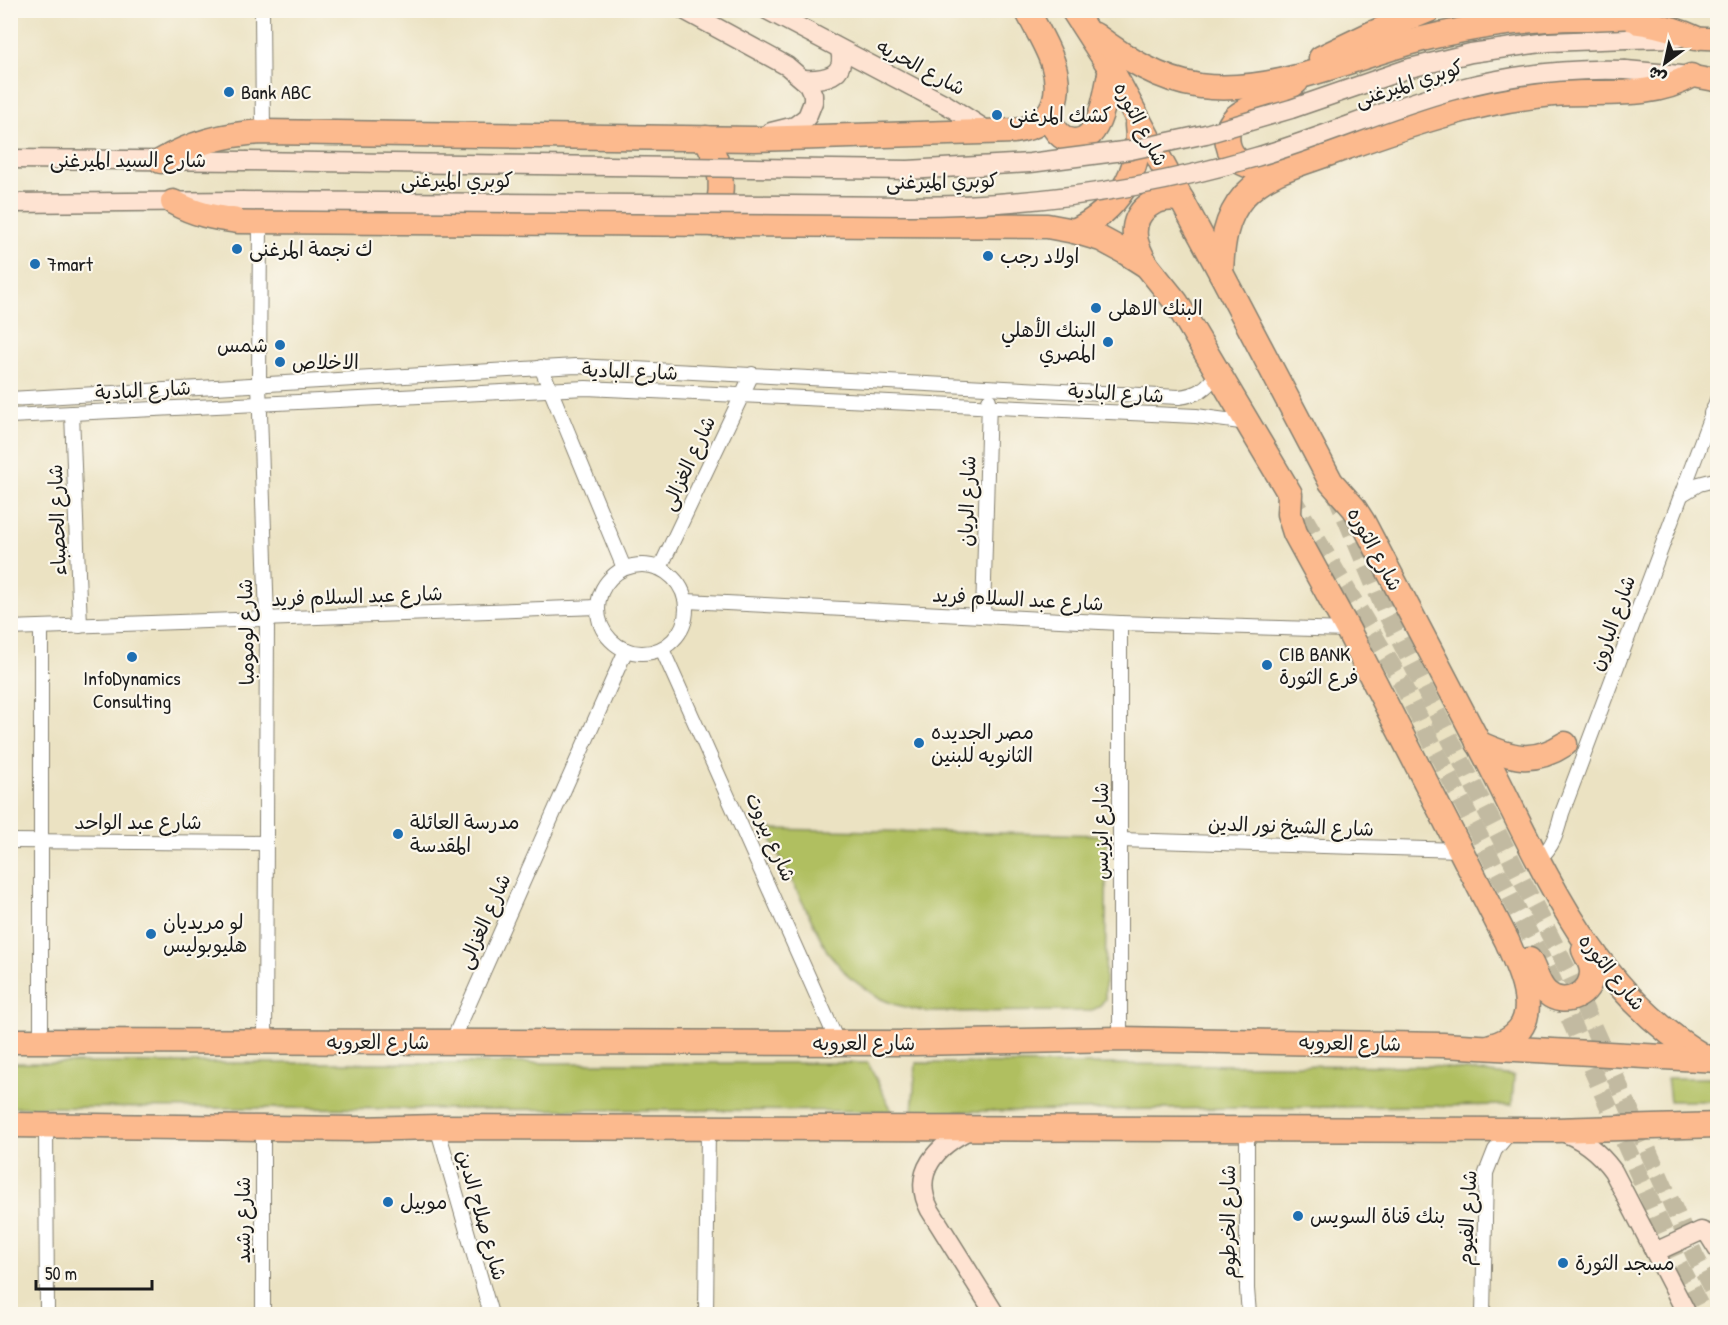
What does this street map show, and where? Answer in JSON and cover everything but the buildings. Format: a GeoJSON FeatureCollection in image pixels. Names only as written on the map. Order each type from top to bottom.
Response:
{"type":"FeatureCollection","features":[{"type":"Feature","properties":{"kind":"highway"},"geometry":{"type":"LineString","coordinates":[[161,160],[184,148],[209,140],[235,134],[263,132],[755,139],[1030,129],[1040,124],[1047,116],[1056,98],[1057,75],[1027,10]]}},
{"type":"Feature","properties":{"kind":"highway"},"geometry":{"type":"LineString","coordinates":[[1277,173],[1248,166],[1237,160],[1229,148],[1228,128],[1236,116],[1278,95],[1324,57],[1374,22],[1429,10]]}},
{"type":"Feature","properties":{"kind":"highway"},"geometry":{"type":"LineString","coordinates":[[1079,19],[1141,66],[1183,82],[1213,87],[1235,87],[1302,75],[1424,38],[1512,22],[1565,19],[1619,20],[1666,28],[1706,39]]}},
{"type":"Feature","properties":{"kind":"highway","name":"شارع الثوره"},"geometry":{"type":"LineString","coordinates":[[1079,19],[1111,69],[1331,482],[1362,522],[1582,938],[1608,974],[1642,1011],[1681,1042],[1713,1060]]}},
{"type":"Feature","properties":{"kind":"highway"},"geometry":{"type":"LineString","coordinates":[[1047,116],[1056,132],[1066,139],[1079,140],[1092,134],[1098,122],[1111,69]]}},
{"type":"Feature","properties":{"kind":"highway"},"geometry":{"type":"LineString","coordinates":[[1221,273],[1222,245],[1232,215],[1251,190],[1277,173],[1414,123],[1475,106],[1553,94],[1647,91],[1670,86],[1691,76]]}},
{"type":"Feature","properties":{"kind":"highway"},"geometry":{"type":"LineString","coordinates":[[1074,231],[1097,218],[1125,188],[1136,162],[1137,119]]}},
{"type":"Feature","properties":{"kind":"highway"},"geometry":{"type":"LineString","coordinates":[[706,138],[717,159],[722,181],[720,204],[712,224]]}},
{"type":"Feature","properties":{"kind":"highway"},"geometry":{"type":"LineString","coordinates":[[1182,200],[1167,198],[1153,202],[1142,211],[1134,232],[1135,239],[1147,267],[1176,302],[1290,494],[1289,514],[1295,533],[1348,630],[1507,941],[1526,988],[1527,1010],[1512,1036],[1491,1046]]}},
{"type":"Feature","properties":{"kind":"highway"},"geometry":{"type":"LineString","coordinates":[[173,202],[188,210],[239,221],[1047,226],[1074,231],[1113,245],[1147,267]]}},
{"type":"Feature","properties":{"kind":"highway"},"geometry":{"type":"LineString","coordinates":[[1478,743],[1505,755],[1526,758],[1547,754],[1565,744]]}},
{"type":"Feature","properties":{"kind":"highway"},"geometry":{"type":"LineString","coordinates":[[1507,941],[1527,957],[1544,991],[1554,998],[1565,1000],[1582,994],[1591,979],[1591,967],[1584,952],[1582,938]]}},
{"type":"Feature","properties":{"kind":"highway","name":"شارع العروبه"},"geometry":{"type":"LineString","coordinates":[[10,1041],[838,1043],[1120,1040],[1491,1046],[1713,1060]]}},
{"type":"Feature","properties":{"kind":"highway"},"geometry":{"type":"LineString","coordinates":[[10,1125],[263,1126],[358,1129],[437,1127],[1555,1130],[1718,1125]]}},
{"type":"Feature","properties":{"kind":"main road"},"geometry":{"type":"LineString","coordinates":[[684,10],[787,66],[811,89],[812,108],[807,117],[795,126],[778,129],[755,139]]}},
{"type":"Feature","properties":{"kind":"main road","name":"شارع الحريه"},"geometry":{"type":"LineString","coordinates":[[767,10],[947,105],[988,131]]}},
{"type":"Feature","properties":{"kind":"main road","name":"كوبري الميرغنى"},"geometry":{"type":"LineString","coordinates":[[246,161],[908,170],[969,168],[1040,162],[1131,150],[1206,134],[1291,109],[1410,68],[1471,53],[1548,42],[1706,39]]}},
{"type":"Feature","properties":{"kind":"main road"},"geometry":{"type":"LineString","coordinates":[[803,79],[826,78],[835,73],[841,64],[840,50]]}},
{"type":"Feature","properties":{"kind":"main road","name":"كوبري الميرغنى"},"geometry":{"type":"LineString","coordinates":[[173,202],[910,206],[1018,202],[1114,190],[1205,171],[1304,143],[1444,93],[1486,82],[1552,72],[1626,70],[1691,76]]}},
{"type":"Feature","properties":{"kind":"main road"},"geometry":{"type":"LineString","coordinates":[[1691,76],[1718,81]]}},
{"type":"Feature","properties":{"kind":"main road","name":"شارع السيد الميرغنى"},"geometry":{"type":"LineString","coordinates":[[10,159],[246,161]]}},
{"type":"Feature","properties":{"kind":"main road"},"geometry":{"type":"LineString","coordinates":[[10,202],[173,202]]}},
{"type":"Feature","properties":{"kind":"main road"},"geometry":{"type":"LineString","coordinates":[[973,1129],[949,1141],[936,1155],[924,1178],[924,1195],[930,1210],[994,1314]]}},
{"type":"Feature","properties":{"kind":"main road"},"geometry":{"type":"LineString","coordinates":[[1555,1130],[1580,1140],[1595,1150],[1607,1164],[1687,1314]]}},
{"type":"Feature","properties":{"kind":"main road"},"geometry":{"type":"LineString","coordinates":[[1655,1252],[1701,1231],[1708,1234],[1718,1251]]}},
{"type":"Feature","properties":{"kind":"street"},"geometry":{"type":"LineString","coordinates":[[262,10],[263,132]]}},
{"type":"Feature","properties":{"kind":"street","name":"شارع لومومبا"},"geometry":{"type":"LineString","coordinates":[[260,221],[259,404],[267,619],[265,1042]]}},
{"type":"Feature","properties":{"kind":"street","name":"شارع البادية"},"geometry":{"type":"LineString","coordinates":[[10,399],[541,367],[594,366],[1179,397],[1191,396],[1202,391],[1217,373]]}},
{"type":"Feature","properties":{"kind":"street"},"geometry":{"type":"LineString","coordinates":[[541,367],[624,568]]}},
{"type":"Feature","properties":{"kind":"street","name":"شارع الغزالى"},"geometry":{"type":"LineString","coordinates":[[660,568],[752,374]]}},
{"type":"Feature","properties":{"kind":"street","name":"شارع الريان"},"geometry":{"type":"LineString","coordinates":[[983,616],[990,387]]}},
{"type":"Feature","properties":{"kind":"street","name":"شارع البادية"},"geometry":{"type":"LineString","coordinates":[[10,416],[604,388],[1196,416],[1248,423]]}},
{"type":"Feature","properties":{"kind":"street","name":"شارع البارون"},"geometry":{"type":"LineString","coordinates":[[1539,859],[1553,842],[1718,397]]}},
{"type":"Feature","properties":{"kind":"street","name":"شارع الحصباء"},"geometry":{"type":"LineString","coordinates":[[72,413],[80,626]]}},
{"type":"Feature","properties":{"kind":"street"},"geometry":{"type":"LineString","coordinates":[[1711,413],[1718,434]]}},
{"type":"Feature","properties":{"kind":"street"},"geometry":{"type":"LineString","coordinates":[[1681,495],[1699,484],[1718,479]]}},
{"type":"Feature","properties":{"kind":"street"},"geometry":{"type":"LineString","coordinates":[[642,565],[660,568],[677,581],[686,601],[684,626],[675,639],[662,649],[644,654],[626,650],[608,638],[599,618],[599,599],[605,584],[624,568],[642,565]]}},
{"type":"Feature","properties":{"kind":"street","name":"شارع عبد السلام فريد"},"geometry":{"type":"LineString","coordinates":[[686,601],[1120,623],[1348,630]]}},
{"type":"Feature","properties":{"kind":"street","name":"شارع عبد السلام فريد"},"geometry":{"type":"LineString","coordinates":[[10,628],[598,607]]}},
{"type":"Feature","properties":{"kind":"street","name":"شارع ايزيس"},"geometry":{"type":"LineString","coordinates":[[1120,623],[1120,1040]]}},
{"type":"Feature","properties":{"kind":"street"},"geometry":{"type":"LineString","coordinates":[[41,627],[41,1041]]}},
{"type":"Feature","properties":{"kind":"street","name":"شارع بيروت"},"geometry":{"type":"LineString","coordinates":[[662,649],[838,1043]]}},
{"type":"Feature","properties":{"kind":"street","name":"شارع الغزالى"},"geometry":{"type":"LineString","coordinates":[[452,1042],[626,650]]}},
{"type":"Feature","properties":{"kind":"street","name":"شارع الشيخ نور الدين"},"geometry":{"type":"LineString","coordinates":[[1120,840],[1461,850]]}},
{"type":"Feature","properties":{"kind":"street","name":"شارع عبد الواحد"},"geometry":{"type":"LineString","coordinates":[[10,841],[265,843]]}},
{"type":"Feature","properties":{"kind":"street"},"geometry":{"type":"LineString","coordinates":[[46,1126],[47,1314]]}},
{"type":"Feature","properties":{"kind":"street","name":"شارع رشيد"},"geometry":{"type":"LineString","coordinates":[[263,1126],[263,1314]]}},
{"type":"Feature","properties":{"kind":"street","name":"شارع صلاح الدين"},"geometry":{"type":"LineString","coordinates":[[437,1127],[491,1314]]}},
{"type":"Feature","properties":{"kind":"street"},"geometry":{"type":"LineString","coordinates":[[706,1314],[708,1128]]}},
{"type":"Feature","properties":{"kind":"street","name":"شارع الخرطوم"},"geometry":{"type":"LineString","coordinates":[[1247,1129],[1249,1314]]}},
{"type":"Feature","properties":{"kind":"street","name":"شارع الفيوم"},"geometry":{"type":"LineString","coordinates":[[1483,1314],[1486,1173],[1496,1150],[1512,1130]]}},
{"type":"Feature","properties":{"kind":"green space"},"geometry":{"type":"Polygon","coordinates":[[[766,829],[1107,835],[1105,999],[1099,1007],[1090,1011],[926,1012],[893,1004],[877,997],[849,977],[827,951],[766,829]]]}},
{"type":"Feature","properties":{"kind":"green space"},"geometry":{"type":"Polygon","coordinates":[[[11,1063],[868,1063],[892,1111],[11,1107],[11,1063]]]}},
{"type":"Feature","properties":{"kind":"green space"},"geometry":{"type":"Polygon","coordinates":[[[916,1063],[1432,1066],[1514,1076],[1512,1105],[912,1112],[916,1063]]]}},
{"type":"Feature","properties":{"kind":"green space"},"geometry":{"type":"Polygon","coordinates":[[[1667,1078],[1717,1078],[1717,1101],[1670,1101],[1667,1078]]]}},
{"type":"Feature","properties":{"kind":"tunnel"},"geometry":{"type":"LineString","coordinates":[[1335,492],[1385,611],[1568,971],[1695,1256],[1718,1300]]}},
{"type":"Feature","properties":{"kind":"tunnel"},"geometry":{"type":"LineString","coordinates":[[1290,494],[1397,674],[1552,979],[1678,1263],[1704,1314]]}},
{"type":"Feature","properties":{"kind":"place","name":"Bank ABC"},"geometry":{"type":"Point","coordinates":[229,92]}},
{"type":"Feature","properties":{"kind":"place","name":"كشك المرغنى"},"geometry":{"type":"Point","coordinates":[997,115]}},
{"type":"Feature","properties":{"kind":"place","name":"ك نجمة المرغنى"},"geometry":{"type":"Point","coordinates":[237,249]}},
{"type":"Feature","properties":{"kind":"place","name":"اولاد رجب"},"geometry":{"type":"Point","coordinates":[988,256]}},
{"type":"Feature","properties":{"kind":"place","name":"7mart"},"geometry":{"type":"Point","coordinates":[35,264]}},
{"type":"Feature","properties":{"kind":"place","name":"البنك الاهلى"},"geometry":{"type":"Point","coordinates":[1096,308]}},
{"type":"Feature","properties":{"kind":"place","name":"البنك الأهلي المصري"},"geometry":{"type":"Point","coordinates":[1108,342]}},
{"type":"Feature","properties":{"kind":"place","name":"شمس"},"geometry":{"type":"Point","coordinates":[280,345]}},
{"type":"Feature","properties":{"kind":"place","name":"الاخلاص"},"geometry":{"type":"Point","coordinates":[280,362]}},
{"type":"Feature","properties":{"kind":"place","name":"InfoDynamics Consulting"},"geometry":{"type":"Point","coordinates":[132,657]}},
{"type":"Feature","properties":{"kind":"place","name":"CIB BANK فرع الثورة"},"geometry":{"type":"Point","coordinates":[1267,665]}},
{"type":"Feature","properties":{"kind":"place","name":"مصر الجديده الثانويه للبنين"},"geometry":{"type":"Point","coordinates":[919,743]}},
{"type":"Feature","properties":{"kind":"place","name":"مدرسة العائلة المقدسة"},"geometry":{"type":"Point","coordinates":[398,834]}},
{"type":"Feature","properties":{"kind":"place","name":"لو مريديان هليوبوليس"},"geometry":{"type":"Point","coordinates":[151,934]}},
{"type":"Feature","properties":{"kind":"place","name":"موبيل"},"geometry":{"type":"Point","coordinates":[388,1202]}},
{"type":"Feature","properties":{"kind":"place","name":"بنك قناة السويس"},"geometry":{"type":"Point","coordinates":[1298,1216]}},
{"type":"Feature","properties":{"kind":"place","name":"مسجد الثورة"},"geometry":{"type":"Point","coordinates":[1563,1263]}}]}
